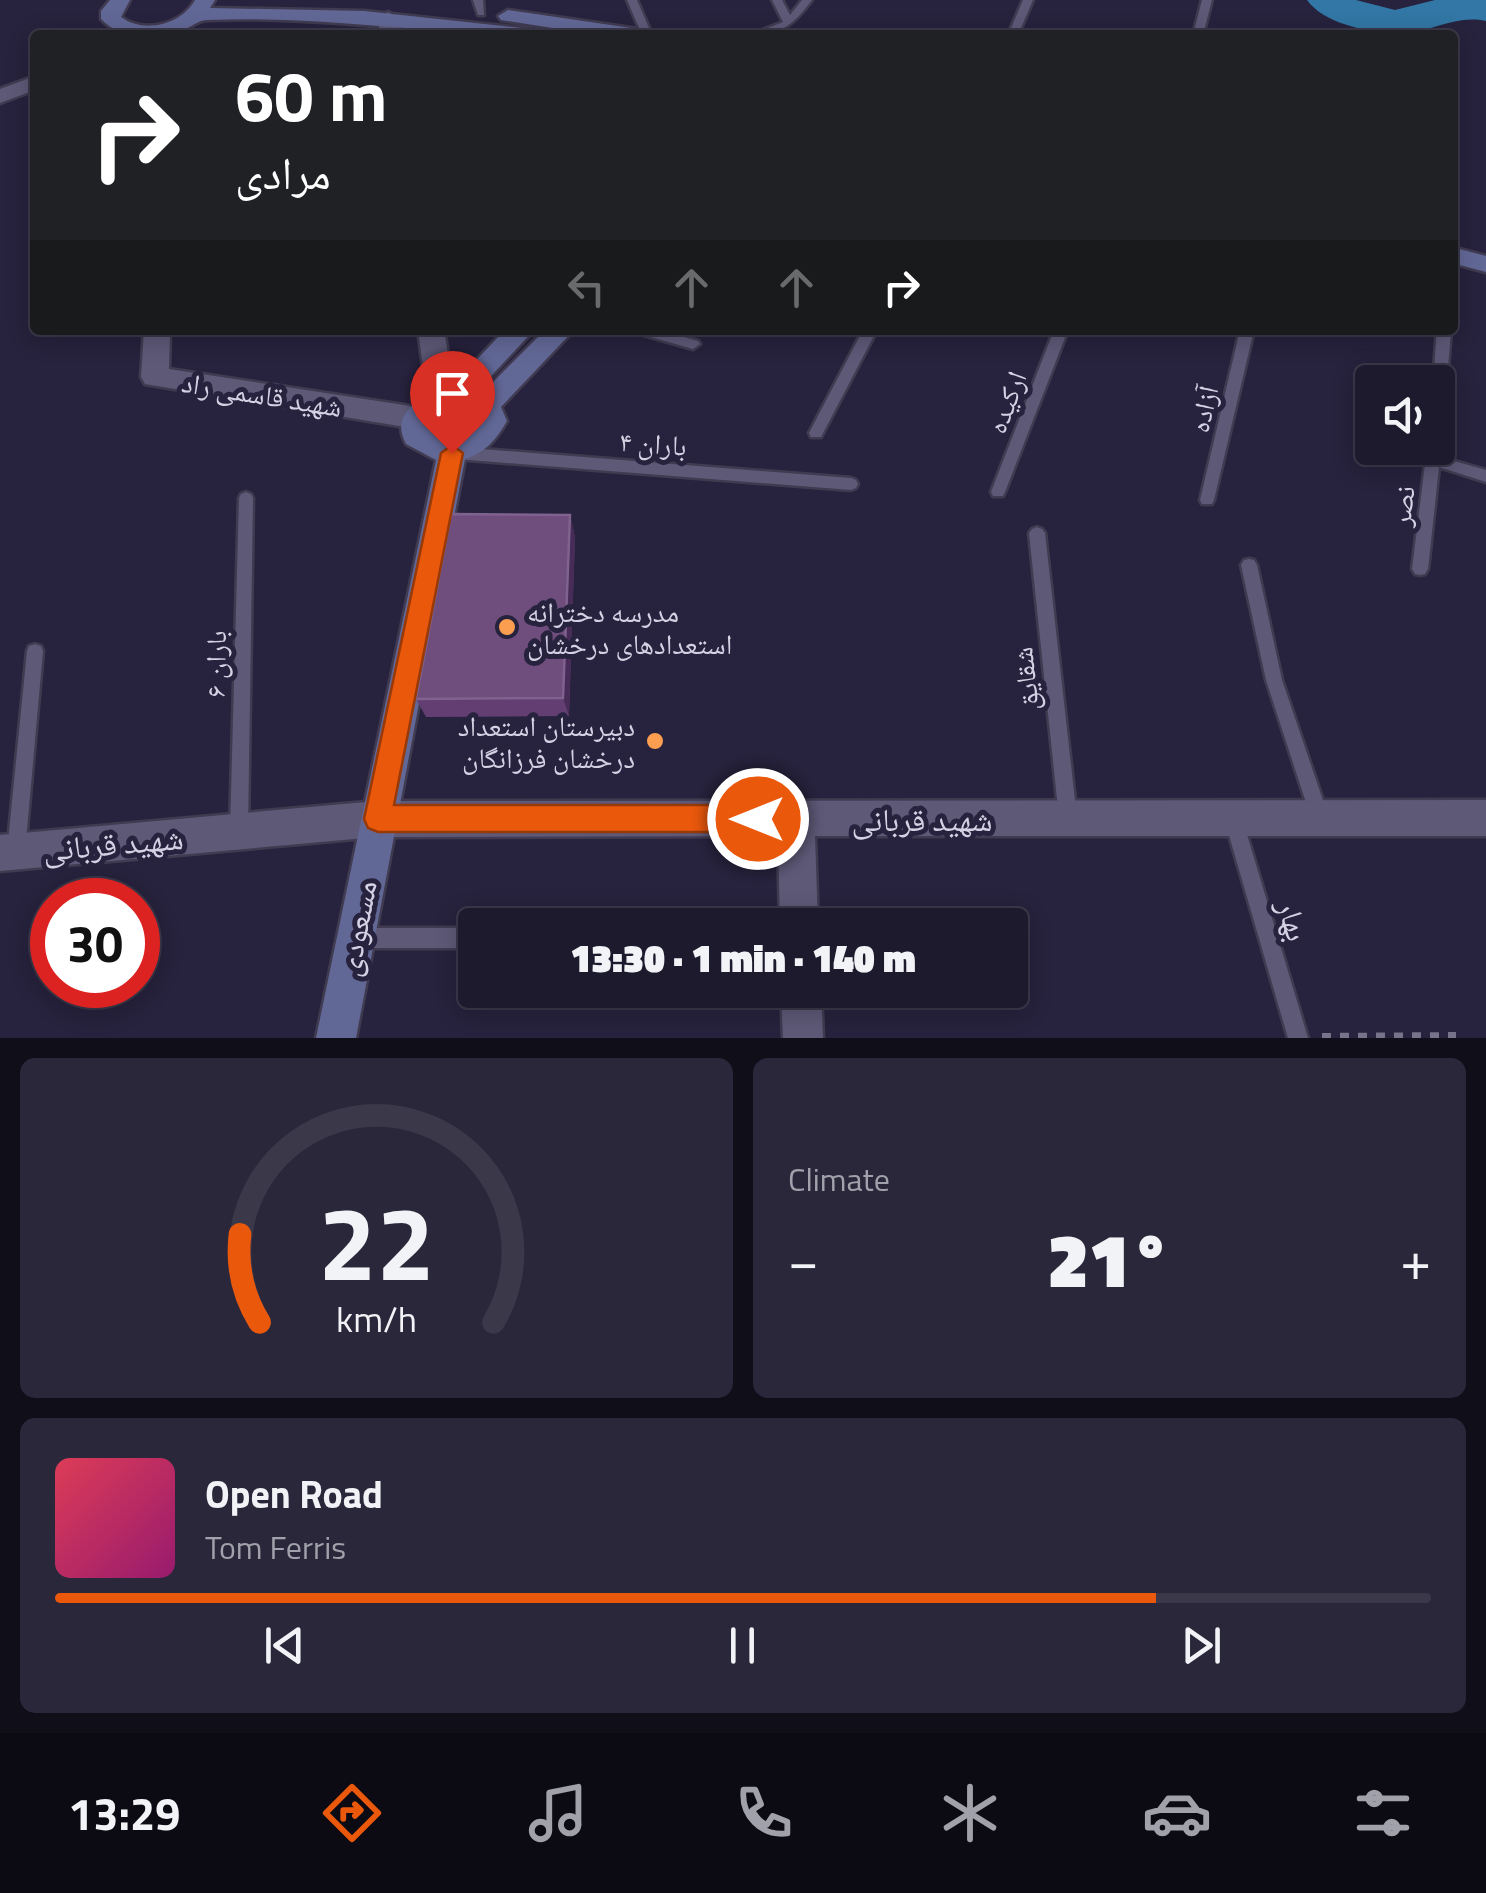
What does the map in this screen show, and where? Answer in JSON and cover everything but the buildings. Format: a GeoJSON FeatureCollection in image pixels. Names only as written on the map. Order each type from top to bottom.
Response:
{"type":"FeatureCollection","features":[{"type":"Feature","properties":{"kind":"street"},"geometry":{"type":"LineString","coordinates":[[120,0],[111,11],[112,18],[130,30]]}},
{"type":"Feature","properties":{"kind":"street"},"geometry":{"type":"LineString","coordinates":[[326,0],[599,30]]}},
{"type":"Feature","properties":{"kind":"street"},"geometry":{"type":"LineString","coordinates":[[172,30],[201,7],[263,10],[389,27],[476,14],[517,30]]}},
{"type":"Feature","properties":{"kind":"street"},"geometry":{"type":"LineString","coordinates":[[0,97],[30,84]]}},
{"type":"Feature","properties":{"kind":"street"},"geometry":{"type":"LineString","coordinates":[[1458,235],[1486,242]]}},
{"type":"Feature","properties":{"kind":"street"},"geometry":{"type":"LineString","coordinates":[[1458,256],[1486,264]]}},
{"type":"Feature","properties":{"kind":"street","name":"شهید قاسمی راد"},"geometry":{"type":"LineString","coordinates":[[157,335],[155,377],[416,418]]}},
{"type":"Feature","properties":{"kind":"street"},"geometry":{"type":"LineString","coordinates":[[432,335],[449,396]]}},
{"type":"Feature","properties":{"kind":"street"},"geometry":{"type":"LineString","coordinates":[[449,396],[475,396],[488,404],[493,421],[484,438],[452,453],[429,449],[416,436],[416,418],[426,406],[449,396],[516,335]]}},
{"type":"Feature","properties":{"kind":"street"},"geometry":{"type":"LineString","coordinates":[[488,404],[555,335]]}},
{"type":"Feature","properties":{"kind":"street","name":"مسعودی"},"geometry":{"type":"LineString","coordinates":[[336,1038],[452,453]]}},
{"type":"Feature","properties":{"kind":"street","name":"شهید قربانی"},"geometry":{"type":"LineString","coordinates":[[8,852],[378,819],[1486,818]]}},
{"type":"Feature","properties":{"kind":"street"},"geometry":{"type":"LineString","coordinates":[[796,819],[799,908]]}},
{"type":"Feature","properties":{"kind":"street"},"geometry":{"type":"LineString","coordinates":[[802,1008],[803,1038]]}},
{"type":"Feature","properties":{"kind":"lane"},"geometry":{"type":"LineString","coordinates":[[632,0],[645,30]]}},
{"type":"Feature","properties":{"kind":"lane"},"geometry":{"type":"LineString","coordinates":[[777,0],[790,23]]}},
{"type":"Feature","properties":{"kind":"lane"},"geometry":{"type":"LineString","coordinates":[[770,30],[790,23],[807,0]]}},
{"type":"Feature","properties":{"kind":"lane"},"geometry":{"type":"LineString","coordinates":[[1016,30],[1028,0]]}},
{"type":"Feature","properties":{"kind":"lane"},"geometry":{"type":"LineString","coordinates":[[1199,30],[1206,0]]}},
{"type":"Feature","properties":{"kind":"lane"},"geometry":{"type":"LineString","coordinates":[[660,335],[693,344]]}},
{"type":"Feature","properties":{"kind":"lane"},"geometry":{"type":"LineString","coordinates":[[816,432],[867,335]]}},
{"type":"Feature","properties":{"kind":"lane","name":"ارکیده"},"geometry":{"type":"LineString","coordinates":[[998,492],[1058,335]]}},
{"type":"Feature","properties":{"kind":"lane","name":"آزاده"},"geometry":{"type":"LineString","coordinates":[[1207,500],[1246,335]]}},
{"type":"Feature","properties":{"kind":"lane"},"geometry":{"type":"LineString","coordinates":[[1441,365],[1444,335]]}},
{"type":"Feature","properties":{"kind":"lane","name":"باران ۴"},"geometry":{"type":"LineString","coordinates":[[452,453],[851,484]]}},
{"type":"Feature","properties":{"kind":"lane"},"geometry":{"type":"LineString","coordinates":[[1455,463],[1486,476]]}},
{"type":"Feature","properties":{"kind":"lane","name":"نصر"},"geometry":{"type":"LineString","coordinates":[[1420,570],[1432,465]]}},
{"type":"Feature","properties":{"kind":"lane","name":"باران ۶"},"geometry":{"type":"LineString","coordinates":[[239,831],[246,498]]}},
{"type":"Feature","properties":{"kind":"lane","name":"شقایق"},"geometry":{"type":"LineString","coordinates":[[1037,533],[1068,818]]}},
{"type":"Feature","properties":{"kind":"lane"},"geometry":{"type":"LineString","coordinates":[[1249,565],[1274,680],[1320,818]]}},
{"type":"Feature","properties":{"kind":"lane"},"geometry":{"type":"LineString","coordinates":[[8,852],[35,651]]}},
{"type":"Feature","properties":{"kind":"lane","name":"بهار"},"geometry":{"type":"LineString","coordinates":[[1233,818],[1298,1038]]}},
{"type":"Feature","properties":{"kind":"lane"},"geometry":{"type":"LineString","coordinates":[[353,938],[458,938]]}},
{"type":"Feature","properties":{"kind":"path"},"geometry":{"type":"LineString","coordinates":[[1298,1038],[1456,1036]]}},
{"type":"Feature","properties":{"kind":"waterway"},"geometry":{"type":"LineString","coordinates":[[1326,0],[1358,14],[1395,21],[1418,19],[1458,6],[1486,9]]}},
{"type":"Feature","properties":{"kind":"place","name":"مدرسه دخترانه استعدادهای درخشان"},"geometry":{"type":"Point","coordinates":[507,627]}},
{"type":"Feature","properties":{"kind":"place","name":"دبیرستان استعداد درخشان فرزانگان"},"geometry":{"type":"Point","coordinates":[655,741]}},
{"type":"Feature","properties":{"kind":"route"},"geometry":{"type":"LineString","coordinates":[[452,453],[378,819],[758,819]]}}]}
